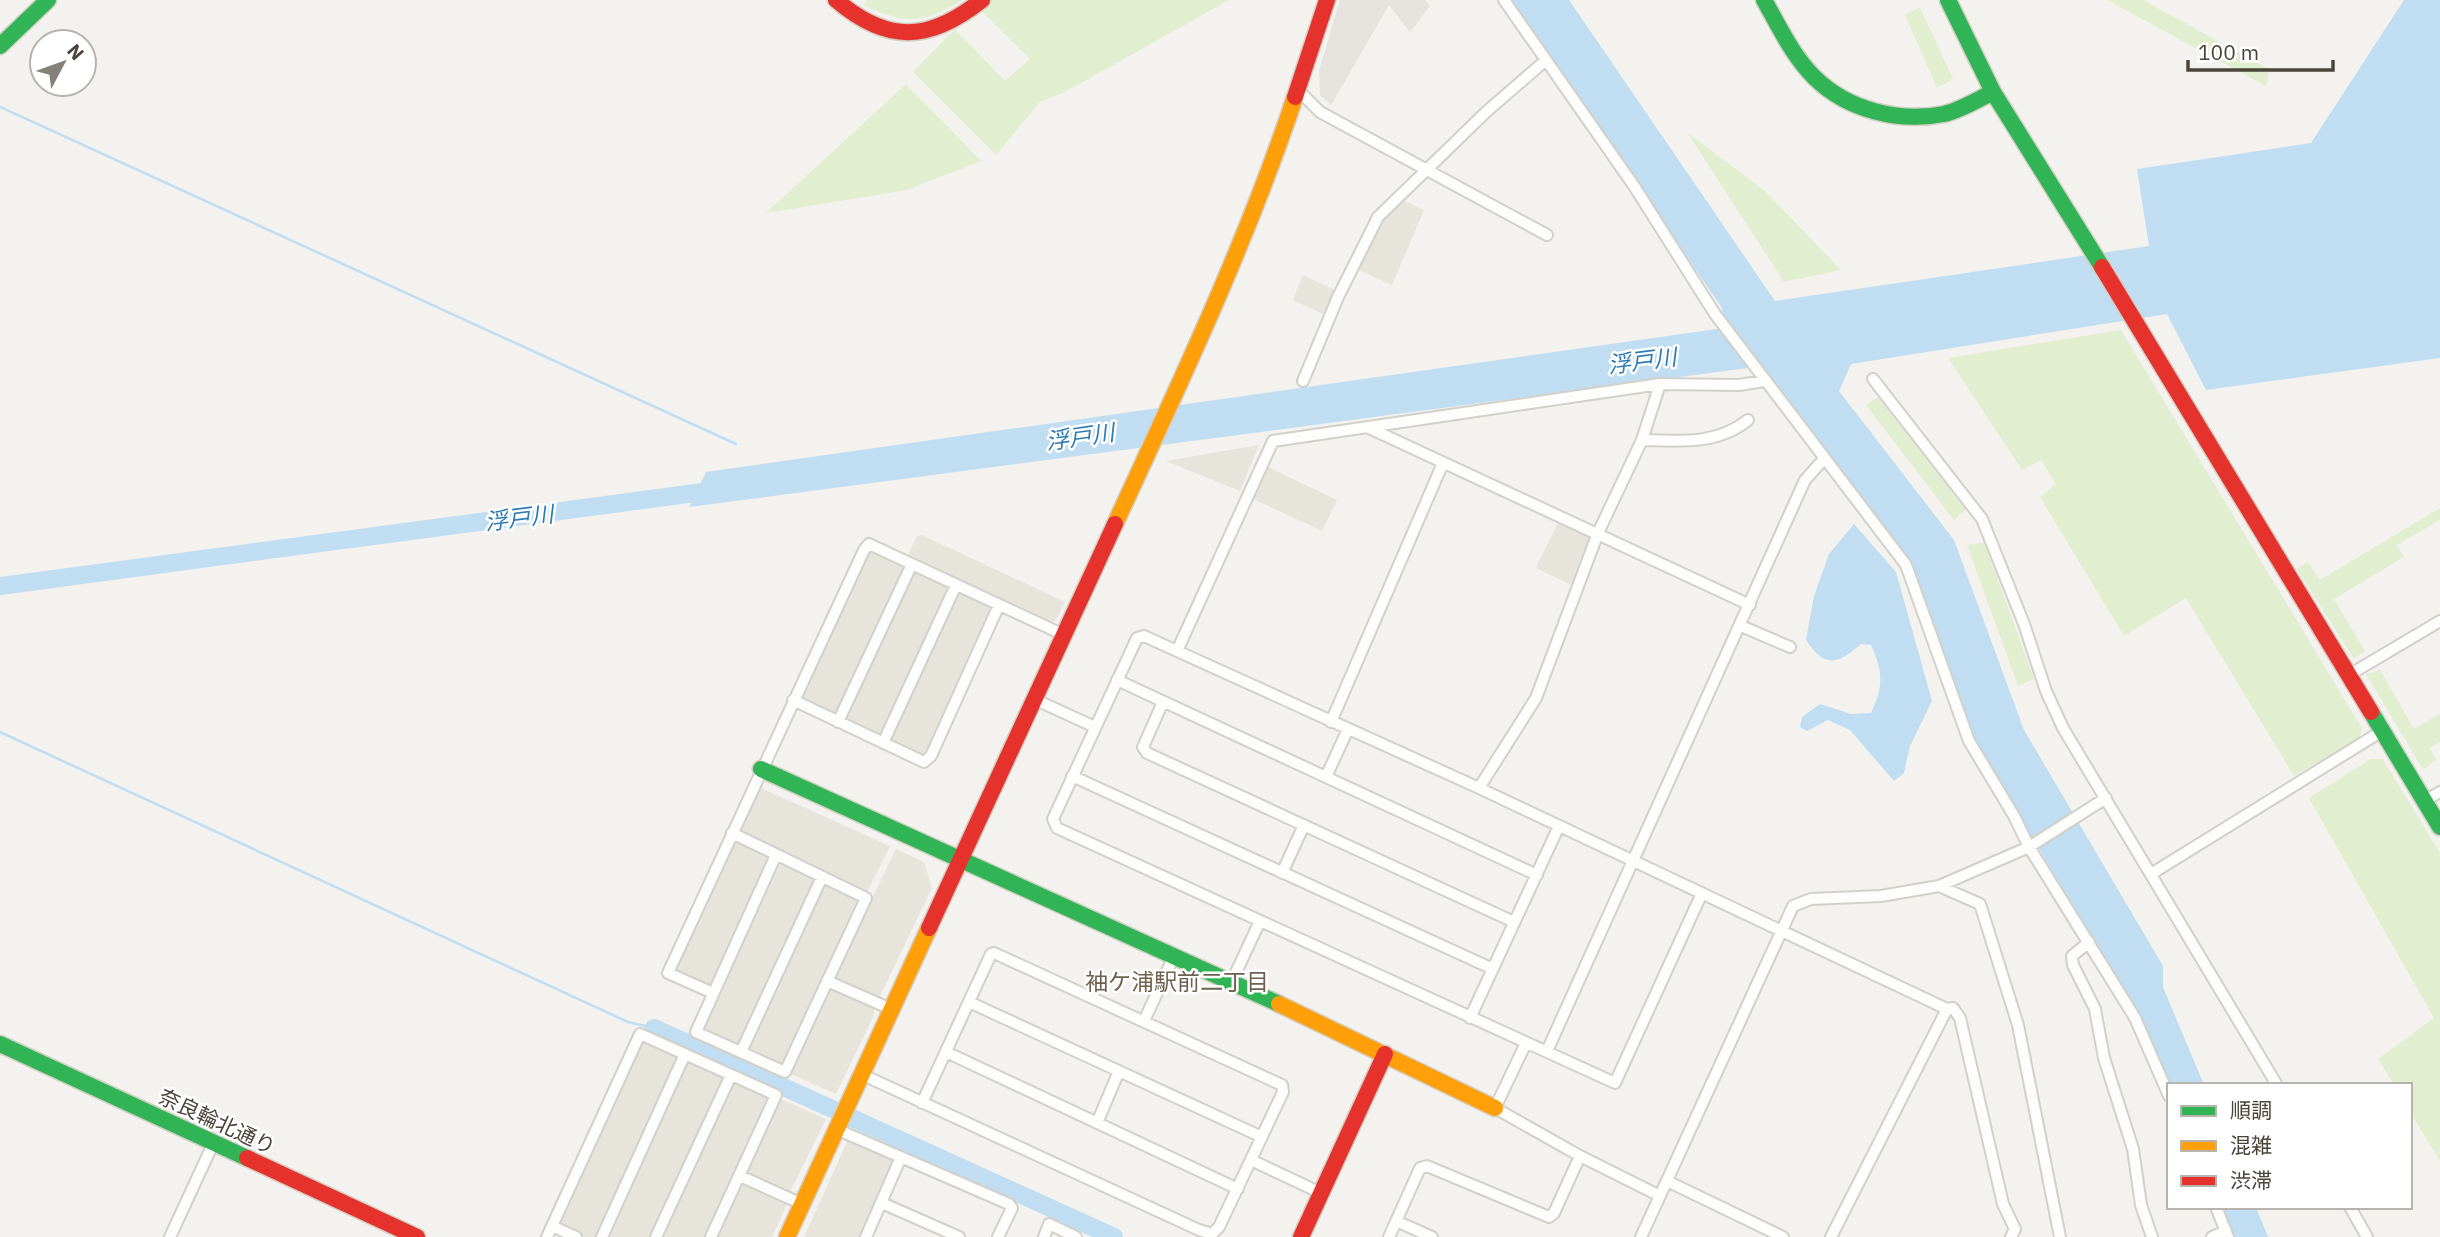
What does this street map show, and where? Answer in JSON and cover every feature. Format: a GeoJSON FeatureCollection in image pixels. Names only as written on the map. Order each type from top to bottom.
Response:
{"type":"FeatureCollection","features":[{"type":"Feature","properties":{"kind":"street"},"geometry":{"type":"LineString","coordinates":[[0,46],[48,0]]}},
{"type":"Feature","properties":{"kind":"street"},"geometry":{"type":"LineString","coordinates":[[836,0],[872,27],[891,33],[941,29],[960,20],[982,0]]}},
{"type":"Feature","properties":{"kind":"street"},"geometry":{"type":"LineString","coordinates":[[787,1237],[1036,699],[1248,229],[1327,0]]}},
{"type":"Feature","properties":{"kind":"street"},"geometry":{"type":"LineString","coordinates":[[1504,0],[1634,186],[1719,319],[1910,571],[1969,741],[2014,816],[2029,848],[2135,1018],[2167,1091]]}},
{"type":"Feature","properties":{"kind":"street"},"geometry":{"type":"LineString","coordinates":[[1764,0],[1814,77],[1832,91],[1860,106],[1886,114],[1925,117],[1946,113],[1993,92]]}},
{"type":"Feature","properties":{"kind":"street"},"geometry":{"type":"LineString","coordinates":[[1948,0],[1993,92],[2141,329],[2440,827]]}},
{"type":"Feature","properties":{"kind":"street"},"geometry":{"type":"LineString","coordinates":[[1303,381],[1338,297],[1378,217],[1486,112],[1546,60]]}},
{"type":"Feature","properties":{"kind":"street"},"geometry":{"type":"LineString","coordinates":[[1297,89],[1320,112],[1547,235]]}},
{"type":"Feature","properties":{"kind":"street"},"geometry":{"type":"LineString","coordinates":[[1873,379],[1982,519],[2024,624],[2046,691],[2063,728],[2276,1083]]}},
{"type":"Feature","properties":{"kind":"street"},"geometry":{"type":"LineString","coordinates":[[1177,652],[1273,441],[1660,384],[1739,385],[1765,381]]}},
{"type":"Feature","properties":{"kind":"street"},"geometry":{"type":"LineString","coordinates":[[1479,788],[1536,698],[1598,533],[1642,440],[1660,384]]}},
{"type":"Feature","properties":{"kind":"street"},"geometry":{"type":"LineString","coordinates":[[1642,440],[1685,442],[1722,436],[1748,420]]}},
{"type":"Feature","properties":{"kind":"street"},"geometry":{"type":"LineString","coordinates":[[1369,428],[1750,605]]}},
{"type":"Feature","properties":{"kind":"street"},"geometry":{"type":"LineString","coordinates":[[1547,1051],[1805,480],[1824,459]]}},
{"type":"Feature","properties":{"kind":"street"},"geometry":{"type":"LineString","coordinates":[[1331,722],[1443,463]]}},
{"type":"Feature","properties":{"kind":"street"},"geometry":{"type":"LineString","coordinates":[[713,993],[668,973],[793,700],[869,544],[1065,635]]}},
{"type":"Feature","properties":{"kind":"street"},"geometry":{"type":"LineString","coordinates":[[838,722],[912,564]]}},
{"type":"Feature","properties":{"kind":"street"},"geometry":{"type":"LineString","coordinates":[[883,743],[956,585]]}},
{"type":"Feature","properties":{"kind":"street"},"geometry":{"type":"LineString","coordinates":[[793,700],[923,762],[931,756],[999,605]]}},
{"type":"Feature","properties":{"kind":"street"},"geometry":{"type":"LineString","coordinates":[[2349,675],[2440,621]]}},
{"type":"Feature","properties":{"kind":"street"},"geometry":{"type":"LineString","coordinates":[[1741,626],[1790,647]]}},
{"type":"Feature","properties":{"kind":"street"},"geometry":{"type":"LineString","coordinates":[[1702,893],[1615,1083],[1057,828],[1053,819],[1137,638],[1144,636],[1479,788],[1783,930],[1947,1009],[1953,1008],[1960,1018],[2003,1204],[2015,1229],[2011,1237]]}},
{"type":"Feature","properties":{"kind":"street"},"geometry":{"type":"LineString","coordinates":[[1117,680],[1536,875]]}},
{"type":"Feature","properties":{"kind":"street"},"geometry":{"type":"LineString","coordinates":[[1036,699],[1095,727]]}},
{"type":"Feature","properties":{"kind":"street"},"geometry":{"type":"LineString","coordinates":[[1163,702],[1143,747],[1147,753],[1514,922]]}},
{"type":"Feature","properties":{"kind":"street"},"geometry":{"type":"LineString","coordinates":[[1326,777],[1348,729]]}},
{"type":"Feature","properties":{"kind":"street"},"geometry":{"type":"LineString","coordinates":[[2151,874],[2382,731]]}},
{"type":"Feature","properties":{"kind":"street"},"geometry":{"type":"LineString","coordinates":[[761,769],[962,856],[1385,1054],[1495,1108],[1580,1156],[1660,1196]]}},
{"type":"Feature","properties":{"kind":"street"},"geometry":{"type":"LineString","coordinates":[[1072,776],[1493,969]]}},
{"type":"Feature","properties":{"kind":"street"},"geometry":{"type":"LineString","coordinates":[[2424,802],[2440,792]]}},
{"type":"Feature","properties":{"kind":"street"},"geometry":{"type":"LineString","coordinates":[[1641,1237],[1793,906],[1811,899],[1881,896],[1939,886],[2029,848],[2106,798]]}},
{"type":"Feature","properties":{"kind":"street"},"geometry":{"type":"LineString","coordinates":[[1282,873],[1304,825]]}},
{"type":"Feature","properties":{"kind":"street"},"geometry":{"type":"LineString","coordinates":[[1470,1018],[1559,826]]}},
{"type":"Feature","properties":{"kind":"street"},"geometry":{"type":"LineString","coordinates":[[732,833],[866,898],[785,1072],[696,1032],[776,855]]}},
{"type":"Feature","properties":{"kind":"street"},"geometry":{"type":"LineString","coordinates":[[741,1052],[822,877]]}},
{"type":"Feature","properties":{"kind":"street"},"geometry":{"type":"LineString","coordinates":[[1939,886],[1980,904],[2018,1025],[2060,1237]]}},
{"type":"Feature","properties":{"kind":"street"},"geometry":{"type":"LineString","coordinates":[[1231,983],[1260,921]]}},
{"type":"Feature","properties":{"kind":"street"},"geometry":{"type":"LineString","coordinates":[[2089,942],[2072,956],[2073,965],[2095,1009],[2104,1058],[2133,1149],[2141,1205],[2152,1237]]}},
{"type":"Feature","properties":{"kind":"street"},"geometry":{"type":"LineString","coordinates":[[861,1074],[922,1103],[1199,1230],[1212,1234],[1220,1227],[1283,1092],[1282,1085],[994,953],[991,954],[922,1103]]}},
{"type":"Feature","properties":{"kind":"street"},"geometry":{"type":"LineString","coordinates":[[1144,1021],[1174,956]]}},
{"type":"Feature","properties":{"kind":"street"},"geometry":{"type":"LineString","coordinates":[[827,981],[891,1009]]}},
{"type":"Feature","properties":{"kind":"street"},"geometry":{"type":"LineString","coordinates":[[969,1002],[1262,1137]]}},
{"type":"Feature","properties":{"kind":"street"},"geometry":{"type":"LineString","coordinates":[[1831,1237],[1947,1009]]}},
{"type":"Feature","properties":{"kind":"street"},"geometry":{"type":"LineString","coordinates":[[576,1237],[550,1232],[640,1034],[776,1095],[711,1237]]}},
{"type":"Feature","properties":{"kind":"street"},"geometry":{"type":"LineString","coordinates":[[1495,1108],[1526,1043]]}},
{"type":"Feature","properties":{"kind":"street","name":"奈良輪北通り"},"geometry":{"type":"LineString","coordinates":[[0,1044],[417,1237]]}},
{"type":"Feature","properties":{"kind":"street"},"geometry":{"type":"LineString","coordinates":[[946,1052],[1238,1189]]}},
{"type":"Feature","properties":{"kind":"street"},"geometry":{"type":"LineString","coordinates":[[601,1237],[685,1054]]}},
{"type":"Feature","properties":{"kind":"street"},"geometry":{"type":"LineString","coordinates":[[1301,1237],[1385,1054]]}},
{"type":"Feature","properties":{"kind":"street"},"geometry":{"type":"LineString","coordinates":[[1097,1123],[1119,1071]]}},
{"type":"Feature","properties":{"kind":"street"},"geometry":{"type":"LineString","coordinates":[[656,1237],[731,1075]]}},
{"type":"Feature","properties":{"kind":"street"},"geometry":{"type":"LineString","coordinates":[[837,1125],[901,1157],[1009,1204],[1012,1208],[998,1237]]}},
{"type":"Feature","properties":{"kind":"street"},"geometry":{"type":"LineString","coordinates":[[170,1237],[213,1144]]}},
{"type":"Feature","properties":{"kind":"street"},"geometry":{"type":"LineString","coordinates":[[1389,1237],[1420,1168],[1427,1166],[1549,1217],[1580,1156]]}},
{"type":"Feature","properties":{"kind":"street"},"geometry":{"type":"LineString","coordinates":[[866,1237],[901,1157]]}},
{"type":"Feature","properties":{"kind":"street"},"geometry":{"type":"LineString","coordinates":[[1251,1160],[1321,1193]]}},
{"type":"Feature","properties":{"kind":"street"},"geometry":{"type":"LineString","coordinates":[[740,1176],[802,1204]]}},
{"type":"Feature","properties":{"kind":"street"},"geometry":{"type":"LineString","coordinates":[[1667,1181],[1783,1237]]}},
{"type":"Feature","properties":{"kind":"street"},"geometry":{"type":"LineString","coordinates":[[882,1203],[959,1237]]}},
{"type":"Feature","properties":{"kind":"street"},"geometry":{"type":"LineString","coordinates":[[2211,1237],[2227,1234],[2218,1209]]}},
{"type":"Feature","properties":{"kind":"street"},"geometry":{"type":"LineString","coordinates":[[2351,1209],[2367,1237]]}},
{"type":"Feature","properties":{"kind":"street"},"geometry":{"type":"LineString","coordinates":[[1396,1221],[1432,1237]]}},
{"type":"Feature","properties":{"kind":"street"},"geometry":{"type":"LineString","coordinates":[[1044,1237],[1049,1224],[1076,1237]]}},
{"type":"Feature","properties":{"kind":"shaded area"},"geometry":{"type":"Polygon","coordinates":[[[1340,0],[1425,0],[1430,6],[1410,32],[1389,5],[1331,105],[1320,95],[1319,71],[1340,0]]]}},
{"type":"Feature","properties":{"kind":"shaded area"},"geometry":{"type":"Polygon","coordinates":[[[1398,198],[1424,210],[1392,285],[1354,268],[1378,217],[1398,198]]]}},
{"type":"Feature","properties":{"kind":"shaded area"},"geometry":{"type":"Polygon","coordinates":[[[1303,275],[1335,290],[1323,314],[1293,300],[1303,275]]]}},
{"type":"Feature","properties":{"kind":"shaded area"},"geometry":{"type":"Polygon","coordinates":[[[1259,445],[1240,491],[1166,461],[1259,445]]]}},
{"type":"Feature","properties":{"kind":"shaded area"},"geometry":{"type":"Polygon","coordinates":[[[1264,465],[1337,500],[1322,531],[1249,497],[1264,465]]]}},
{"type":"Feature","properties":{"kind":"shaded area"},"geometry":{"type":"Polygon","coordinates":[[[1559,520],[1592,535],[1571,585],[1536,568],[1559,520]]]}},
{"type":"Feature","properties":{"kind":"shaded area"},"geometry":{"type":"Polygon","coordinates":[[[922,535],[1065,602],[1055,621],[1052,623],[911,558],[909,553],[917,536],[922,535]]]}},
{"type":"Feature","properties":{"kind":"shaded area"},"geometry":{"type":"Polygon","coordinates":[[[869,549],[901,563],[904,568],[837,713],[832,716],[801,701],[799,696],[869,549]]]}},
{"type":"Feature","properties":{"kind":"shaded area"},"geometry":{"type":"Polygon","coordinates":[[[915,569],[947,584],[950,589],[883,734],[878,736],[847,721],[845,717],[915,569]]]}},
{"type":"Feature","properties":{"kind":"shaded area"},"geometry":{"type":"Polygon","coordinates":[[[959,590],[992,605],[994,609],[927,754],[922,757],[892,742],[889,737],[959,590]]]}},
{"type":"Feature","properties":{"kind":"shaded area"},"geometry":{"type":"Polygon","coordinates":[[[761,788],[890,846],[867,892],[741,835],[739,830],[761,788]]]}},
{"type":"Feature","properties":{"kind":"shaded area"},"geometry":{"type":"Polygon","coordinates":[[[736,841],[771,860],[714,985],[708,987],[677,973],[675,967],[736,841]]]}},
{"type":"Feature","properties":{"kind":"shaded area"},"geometry":{"type":"Polygon","coordinates":[[[896,849],[924,862],[932,888],[878,1000],[838,982],[835,975],[896,849]]]}},
{"type":"Feature","properties":{"kind":"shaded area"},"geometry":{"type":"Polygon","coordinates":[[[781,863],[813,877],[816,882],[741,1043],[736,1045],[703,1027],[781,863]]]}},
{"type":"Feature","properties":{"kind":"shaded area"},"geometry":{"type":"Polygon","coordinates":[[[826,883],[859,898],[861,902],[786,1064],[780,1066],[750,1053],[747,1047],[826,883]]]}},
{"type":"Feature","properties":{"kind":"shaded area"},"geometry":{"type":"Polygon","coordinates":[[[834,989],[873,1008],[875,1013],[836,1094],[791,1074],[830,990],[834,989]]]}},
{"type":"Feature","properties":{"kind":"shaded area"},"geometry":{"type":"Polygon","coordinates":[[[646,1039],[679,1055],[598,1237],[585,1237],[561,1226],[559,1220],[641,1041],[646,1039]]]}},
{"type":"Feature","properties":{"kind":"shaded area"},"geometry":{"type":"Polygon","coordinates":[[[692,1060],[723,1075],[724,1080],[654,1237],[607,1237],[688,1062],[692,1060]]]}},
{"type":"Feature","properties":{"kind":"shaded area"},"geometry":{"type":"Polygon","coordinates":[[[737,1080],[768,1095],[770,1101],[707,1237],[660,1237],[733,1082],[737,1080]]]}},
{"type":"Feature","properties":{"kind":"shaded area"},"geometry":{"type":"Polygon","coordinates":[[[780,1099],[826,1119],[789,1194],[748,1176],[746,1170],[780,1099]]]}},
{"type":"Feature","properties":{"kind":"shaded area"},"geometry":{"type":"Polygon","coordinates":[[[848,1140],[895,1158],[897,1163],[862,1237],[804,1237],[848,1140]]]}},
{"type":"Feature","properties":{"kind":"shaded area"},"geometry":{"type":"Polygon","coordinates":[[[745,1183],[784,1201],[786,1206],[772,1237],[716,1237],[740,1184],[745,1183]]]}},
{"type":"Feature","properties":{"kind":"green space"},"geometry":{"type":"Polygon","coordinates":[[[868,0],[963,0],[936,14],[903,19],[863,5],[868,0]]]}},
{"type":"Feature","properties":{"kind":"green space"},"geometry":{"type":"Polygon","coordinates":[[[990,0],[1229,0],[1065,92],[1040,102],[996,155],[913,72],[955,29],[1005,81],[1030,59],[980,9],[990,0]]]}},
{"type":"Feature","properties":{"kind":"green space"},"geometry":{"type":"Polygon","coordinates":[[[2107,0],[2143,0],[2269,69],[2266,86],[2107,0]]]}},
{"type":"Feature","properties":{"kind":"green space"},"geometry":{"type":"Polygon","coordinates":[[[1920,7],[1953,79],[1937,88],[1905,15],[1920,7]]]}},
{"type":"Feature","properties":{"kind":"green space"},"geometry":{"type":"Polygon","coordinates":[[[906,84],[981,161],[907,190],[766,213],[906,84]]]}},
{"type":"Feature","properties":{"kind":"green space"},"geometry":{"type":"Polygon","coordinates":[[[1687,132],[1766,192],[1841,270],[1784,282],[1687,132]]]}},
{"type":"Feature","properties":{"kind":"green space"},"geometry":{"type":"Polygon","coordinates":[[[2121,330],[2362,728],[2359,739],[2294,776],[2186,598],[2124,636],[2040,497],[2056,484],[2041,460],[2022,470],[1948,358],[2121,330]]]}},
{"type":"Feature","properties":{"kind":"green space"},"geometry":{"type":"Polygon","coordinates":[[[1878,397],[1966,510],[1954,520],[1866,405],[1878,397]]]}},
{"type":"Feature","properties":{"kind":"green space"},"geometry":{"type":"Polygon","coordinates":[[[2440,508],[2440,520],[2397,545],[2404,557],[2334,599],[2365,651],[2354,659],[2297,569],[2308,562],[2320,580],[2440,508]]]}},
{"type":"Feature","properties":{"kind":"green space"},"geometry":{"type":"Polygon","coordinates":[[[1984,542],[2034,679],[2018,686],[1967,545],[1984,542]]]}},
{"type":"Feature","properties":{"kind":"green space"},"geometry":{"type":"Polygon","coordinates":[[[2380,670],[2414,729],[2440,714],[2440,742],[2430,748],[2436,760],[2423,770],[2366,674],[2380,670]]]}},
{"type":"Feature","properties":{"kind":"green space"},"geometry":{"type":"Polygon","coordinates":[[[2371,759],[2383,759],[2440,853],[2440,1161],[2412,1115],[2412,1083],[2393,1083],[2378,1059],[2434,1018],[2309,798],[2371,759]]]}},
{"type":"Feature","properties":{"kind":"water"},"geometry":{"type":"Polygon","coordinates":[[[1511,0],[1569,0],[1775,301],[2149,246],[2137,169],[2311,143],[2404,0],[2440,0],[2440,358],[2206,390],[2167,314],[1851,364],[1839,391],[1954,540],[2024,730],[2163,966],[2163,987],[2203,1083],[2168,1083],[2141,1021],[1975,741],[1913,565],[1763,366],[689,507],[706,472],[1717,329],[1722,308],[1511,0]]]}},
{"type":"Feature","properties":{"kind":"water"},"geometry":{"type":"Polygon","coordinates":[[[1854,524],[1896,572],[1932,701],[1910,746],[1904,773],[1894,781],[1850,730],[1828,720],[1807,731],[1800,727],[1802,717],[1820,704],[1851,714],[1871,713],[1878,695],[1880,671],[1871,645],[1861,644],[1845,656],[1832,660],[1819,655],[1806,640],[1814,596],[1829,554],[1854,524]]]}},
{"type":"Feature","properties":{"kind":"water"},"geometry":{"type":"Polygon","coordinates":[[[2222,1209],[2257,1209],[2268,1237],[2233,1237],[2222,1209]]]}},
{"type":"Feature","properties":{"kind":"waterway"},"geometry":{"type":"LineString","coordinates":[[0,107],[736,444]]}},
{"type":"Feature","properties":{"kind":"waterway","name":"浮戸川"},"geometry":{"type":"LineString","coordinates":[[0,586],[718,490]]}},
{"type":"Feature","properties":{"kind":"waterway"},"geometry":{"type":"LineString","coordinates":[[0,732],[628,1022],[654,1028]]}},
{"type":"Feature","properties":{"kind":"waterway"},"geometry":{"type":"LineString","coordinates":[[654,1028],[1114,1237]]}},
{"type":"Feature","properties":{"kind":"traffic: fast"},"geometry":{"type":"LineString","coordinates":[[0,46],[48,0]]}},
{"type":"Feature","properties":{"kind":"traffic: fast"},"geometry":{"type":"LineString","coordinates":[[1764,0],[1786,40],[1806,68],[1827,88],[1858,106],[1892,115],[1927,116],[1957,110],[1993,92]]}},
{"type":"Feature","properties":{"kind":"traffic: fast"},"geometry":{"type":"LineString","coordinates":[[1948,0],[1993,92],[2102,267]]}},
{"type":"Feature","properties":{"kind":"traffic: fast"},"geometry":{"type":"LineString","coordinates":[[2371,712],[2440,827]]}},
{"type":"Feature","properties":{"kind":"traffic: fast"},"geometry":{"type":"LineString","coordinates":[[761,769],[1279,1004]]}},
{"type":"Feature","properties":{"kind":"traffic: fast"},"geometry":{"type":"LineString","coordinates":[[0,1044],[247,1158]]}},
{"type":"Feature","properties":{"kind":"traffic: slow"},"geometry":{"type":"LineString","coordinates":[[1115,524],[1234,260],[1295,97]]}},
{"type":"Feature","properties":{"kind":"traffic: slow"},"geometry":{"type":"LineString","coordinates":[[787,1237],[929,928]]}},
{"type":"Feature","properties":{"kind":"traffic: slow"},"geometry":{"type":"LineString","coordinates":[[1279,1004],[1495,1108]]}},
{"type":"Feature","properties":{"kind":"traffic: jam"},"geometry":{"type":"LineString","coordinates":[[836,0],[873,24],[909,32],[944,24],[982,0]]}},
{"type":"Feature","properties":{"kind":"traffic: jam"},"geometry":{"type":"LineString","coordinates":[[1295,97],[1327,0]]}},
{"type":"Feature","properties":{"kind":"traffic: jam"},"geometry":{"type":"LineString","coordinates":[[2102,267],[2371,712]]}},
{"type":"Feature","properties":{"kind":"traffic: jam"},"geometry":{"type":"LineString","coordinates":[[929,928],[1115,524]]}},
{"type":"Feature","properties":{"kind":"traffic: jam"},"geometry":{"type":"LineString","coordinates":[[1301,1237],[1385,1054]]}},
{"type":"Feature","properties":{"kind":"traffic: jam"},"geometry":{"type":"LineString","coordinates":[[247,1158],[417,1237]]}},
{"type":"Feature","properties":{"kind":"district","name":"袖ケ浦駅前二丁目"},"geometry":{"type":"Point","coordinates":[1177,982]}}]}
